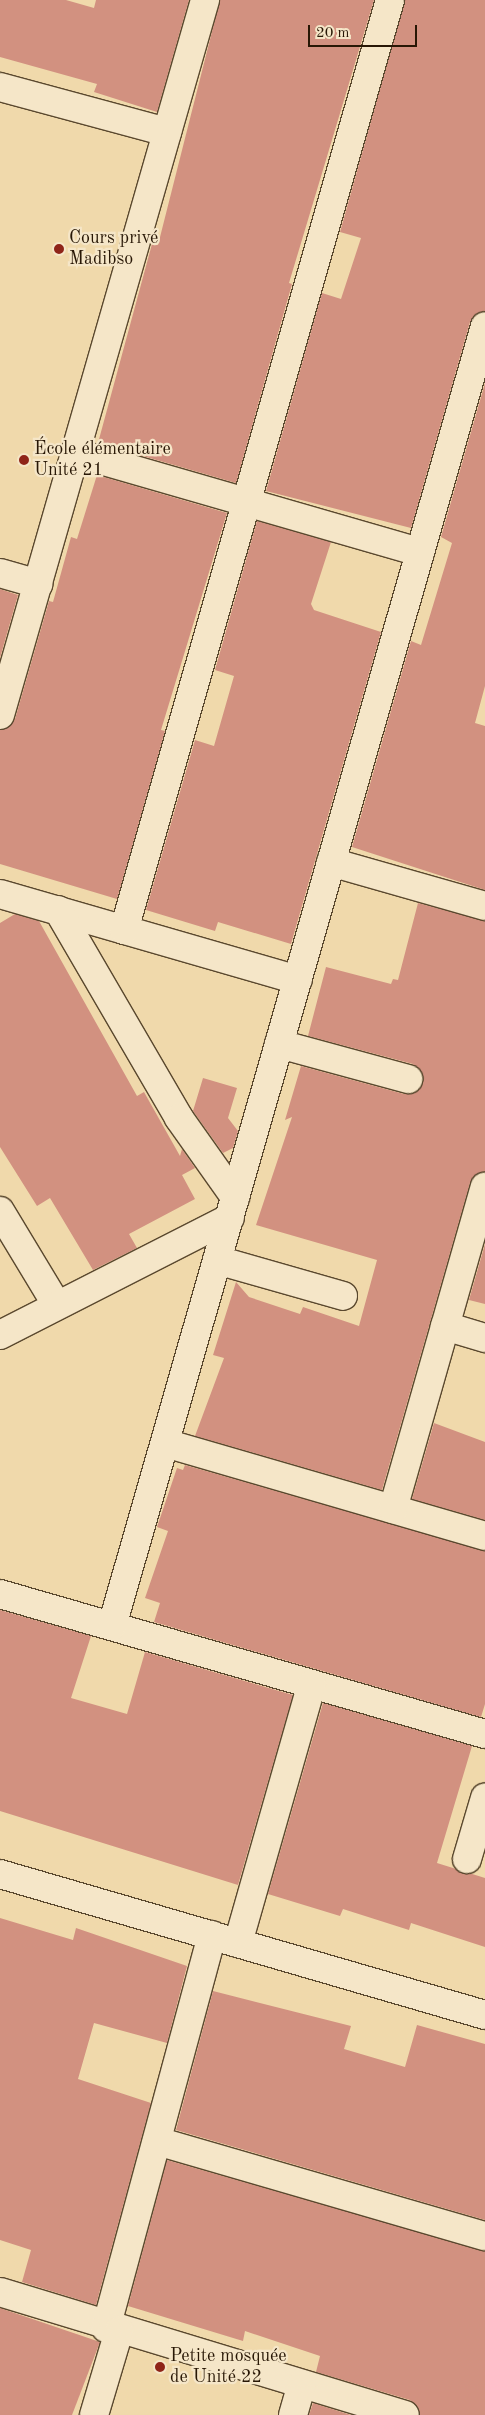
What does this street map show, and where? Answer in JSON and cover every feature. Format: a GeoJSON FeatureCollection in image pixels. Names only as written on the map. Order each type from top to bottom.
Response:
{"type":"FeatureCollection","features":[{"type":"Feature","properties":{"kind":"street"},"geometry":{"type":"LineString","coordinates":[[0,715],[205,0]]}},
{"type":"Feature","properties":{"kind":"street"},"geometry":{"type":"LineString","coordinates":[[124,930],[390,0]]}},
{"type":"Feature","properties":{"kind":"street"},"geometry":{"type":"LineString","coordinates":[[0,87],[167,132]]}},
{"type":"Feature","properties":{"kind":"street"},"geometry":{"type":"LineString","coordinates":[[112,1626],[485,326]]}},
{"type":"Feature","properties":{"kind":"street"},"geometry":{"type":"LineString","coordinates":[[76,453],[420,552]]}},
{"type":"Feature","properties":{"kind":"street"},"geometry":{"type":"LineString","coordinates":[[0,573],[38,584]]}},
{"type":"Feature","properties":{"kind":"street"},"geometry":{"type":"LineString","coordinates":[[331,862],[485,906]]}},
{"type":"Feature","properties":{"kind":"street"},"geometry":{"type":"LineString","coordinates":[[0,894],[298,980]]}},
{"type":"Feature","properties":{"kind":"street"},"geometry":{"type":"LineString","coordinates":[[58,910],[232,1208]]}},
{"type":"Feature","properties":{"kind":"street"},"geometry":{"type":"LineString","coordinates":[[279,1044],[408,1079]]}},
{"type":"Feature","properties":{"kind":"street"},"geometry":{"type":"LineString","coordinates":[[393,1509],[485,1188]]}},
{"type":"Feature","properties":{"kind":"street"},"geometry":{"type":"LineString","coordinates":[[0,1335],[232,1208]]}},
{"type":"Feature","properties":{"kind":"street"},"geometry":{"type":"LineString","coordinates":[[0,1211],[56,1304]]}},
{"type":"Feature","properties":{"kind":"street"},"geometry":{"type":"LineString","coordinates":[[217,1260],[343,1296]]}},
{"type":"Feature","properties":{"kind":"street"},"geometry":{"type":"LineString","coordinates":[[445,1326],[485,1338]]}},
{"type":"Feature","properties":{"kind":"street"},"geometry":{"type":"LineString","coordinates":[[165,1443],[485,1536]]}},
{"type":"Feature","properties":{"kind":"street"},"geometry":{"type":"LineString","coordinates":[[0,1594],[485,1734]]}},
{"type":"Feature","properties":{"kind":"street"},"geometry":{"type":"LineString","coordinates":[[238,1943],[312,1684]]}},
{"type":"Feature","properties":{"kind":"street"},"geometry":{"type":"LineString","coordinates":[[467,1859],[485,1798]]}},
{"type":"Feature","properties":{"kind":"street"},"geometry":{"type":"LineString","coordinates":[[0,1874],[485,2015]]}},
{"type":"Feature","properties":{"kind":"street"},"geometry":{"type":"LineString","coordinates":[[94,2415],[112,2329],[157,2141],[212,1935]]}},
{"type":"Feature","properties":{"kind":"street"},"geometry":{"type":"LineString","coordinates":[[157,2141],[485,2236]]}},
{"type":"Feature","properties":{"kind":"street"},"geometry":{"type":"LineString","coordinates":[[0,2292],[112,2329],[406,2415]]}},
{"type":"Feature","properties":{"kind":"street"},"geometry":{"type":"LineString","coordinates":[[293,2415],[302,2384]]}},
{"type":"Feature","properties":{"kind":"building"},"geometry":{"type":"Polygon","coordinates":[[[0,0],[66,0],[94,8],[96,0],[189,0],[157,112],[94,92],[97,84],[0,57],[0,0]]]}},
{"type":"Feature","properties":{"kind":"building"},"geometry":{"type":"Polygon","coordinates":[[[220,0],[374,0],[289,283],[292,284],[236,483],[98,443],[152,244],[158,245],[220,0]]]}},
{"type":"Feature","properties":{"kind":"building"},"geometry":{"type":"Polygon","coordinates":[[[405,0],[485,0],[485,311],[470,322],[411,528],[266,491],[322,293],[341,299],[361,238],[340,232],[405,0]]]}},
{"type":"Feature","properties":{"kind":"building"},"geometry":{"type":"Polygon","coordinates":[[[485,383],[485,686],[475,723],[485,726],[485,890],[352,847],[411,641],[421,645],[452,543],[441,537],[485,383]]]}},
{"type":"Feature","properties":{"kind":"building"},"geometry":{"type":"Polygon","coordinates":[[[97,475],[227,513],[161,730],[165,731],[117,899],[0,864],[0,730],[15,719],[49,601],[53,602],[71,537],[77,539],[97,475]]]}},
{"type":"Feature","properties":{"kind":"building"},"geometry":{"type":"Polygon","coordinates":[[[257,521],[331,542],[311,604],[314,610],[381,632],[291,944],[218,922],[215,931],[146,910],[195,740],[214,746],[234,676],[215,670],[257,521]]]}},
{"type":"Feature","properties":{"kind":"building"},"geometry":{"type":"Polygon","coordinates":[[[0,589],[18,595],[0,658],[0,589]]]}},
{"type":"Feature","properties":{"kind":"building"},"geometry":{"type":"Polygon","coordinates":[[[418,903],[485,921],[485,1172],[470,1183],[382,1490],[195,1436],[224,1358],[213,1355],[236,1282],[249,1297],[300,1314],[303,1307],[359,1326],[377,1260],[256,1225],[292,1117],[285,1120],[301,1066],[404,1094],[412,1094],[423,1084],[423,1075],[413,1064],[308,1036],[326,967],[391,984],[393,979],[398,980],[418,903]]]}},
{"type":"Feature","properties":{"kind":"building"},"geometry":{"type":"Polygon","coordinates":[[[15,914],[39,921],[137,1096],[144,1092],[180,1156],[182,1149],[195,1168],[182,1175],[195,1199],[129,1234],[137,1248],[93,1270],[50,1198],[37,1206],[0,1147],[0,923],[15,914]]]}},
{"type":"Feature","properties":{"kind":"building"},"geometry":{"type":"Polygon","coordinates":[[[203,1078],[237,1088],[228,1118],[238,1131],[233,1148],[223,1153],[193,1111],[203,1078]]]}},
{"type":"Feature","properties":{"kind":"building"},"geometry":{"type":"Polygon","coordinates":[[[485,1244],[485,1304],[469,1300],[485,1244]]]}},
{"type":"Feature","properties":{"kind":"building"},"geometry":{"type":"Polygon","coordinates":[[[434,1423],[485,1442],[485,1520],[412,1499],[434,1423]]]}},
{"type":"Feature","properties":{"kind":"building"},"geometry":{"type":"Polygon","coordinates":[[[185,1465],[485,1551],[485,1704],[481,1717],[154,1622],[160,1603],[145,1598],[168,1531],[157,1527],[177,1468],[183,1470],[185,1465]]]}},
{"type":"Feature","properties":{"kind":"building"},"geometry":{"type":"Polygon","coordinates":[[[0,1610],[91,1636],[71,1698],[127,1714],[145,1652],[293,1695],[238,1885],[0,1811],[0,1610]]]}},
{"type":"Feature","properties":{"kind":"building"},"geometry":{"type":"Polygon","coordinates":[[[323,1703],[472,1746],[437,1863],[485,1878],[485,1947],[411,1923],[409,1930],[343,1909],[340,1916],[268,1894],[323,1703]]]}},
{"type":"Feature","properties":{"kind":"building"},"geometry":{"type":"Polygon","coordinates":[[[0,1918],[73,1940],[76,1928],[187,1966],[167,2043],[94,2023],[78,2079],[151,2103],[96,2305],[22,2282],[31,2250],[0,2240],[0,1918]]]}},
{"type":"Feature","properties":{"kind":"building"},"geometry":{"type":"Polygon","coordinates":[[[213,1991],[351,2026],[344,2049],[405,2067],[417,2025],[485,2044],[485,2220],[176,2130],[213,1991]]]}},
{"type":"Feature","properties":{"kind":"building"},"geometry":{"type":"Polygon","coordinates":[[[167,2160],[485,2251],[485,2415],[420,2415],[410,2400],[316,2372],[320,2356],[245,2331],[243,2341],[128,2306],[167,2160]]]}},
{"type":"Feature","properties":{"kind":"building"},"geometry":{"type":"Polygon","coordinates":[[[0,2308],[100,2342],[72,2415],[0,2415],[0,2308]]]}},
{"type":"Feature","properties":{"kind":"building"},"geometry":{"type":"Polygon","coordinates":[[[313,2403],[351,2415],[309,2415],[313,2403]]]}},
{"type":"Feature","properties":{"kind":"place","name":"Cours privé Madibso"},"geometry":{"type":"Point","coordinates":[59,249]}},
{"type":"Feature","properties":{"kind":"place","name":"École élémentaire Unité 21"},"geometry":{"type":"Point","coordinates":[24,460]}},
{"type":"Feature","properties":{"kind":"place","name":"Petite mosquée de Unité 22"},"geometry":{"type":"Point","coordinates":[160,2367]}}]}
